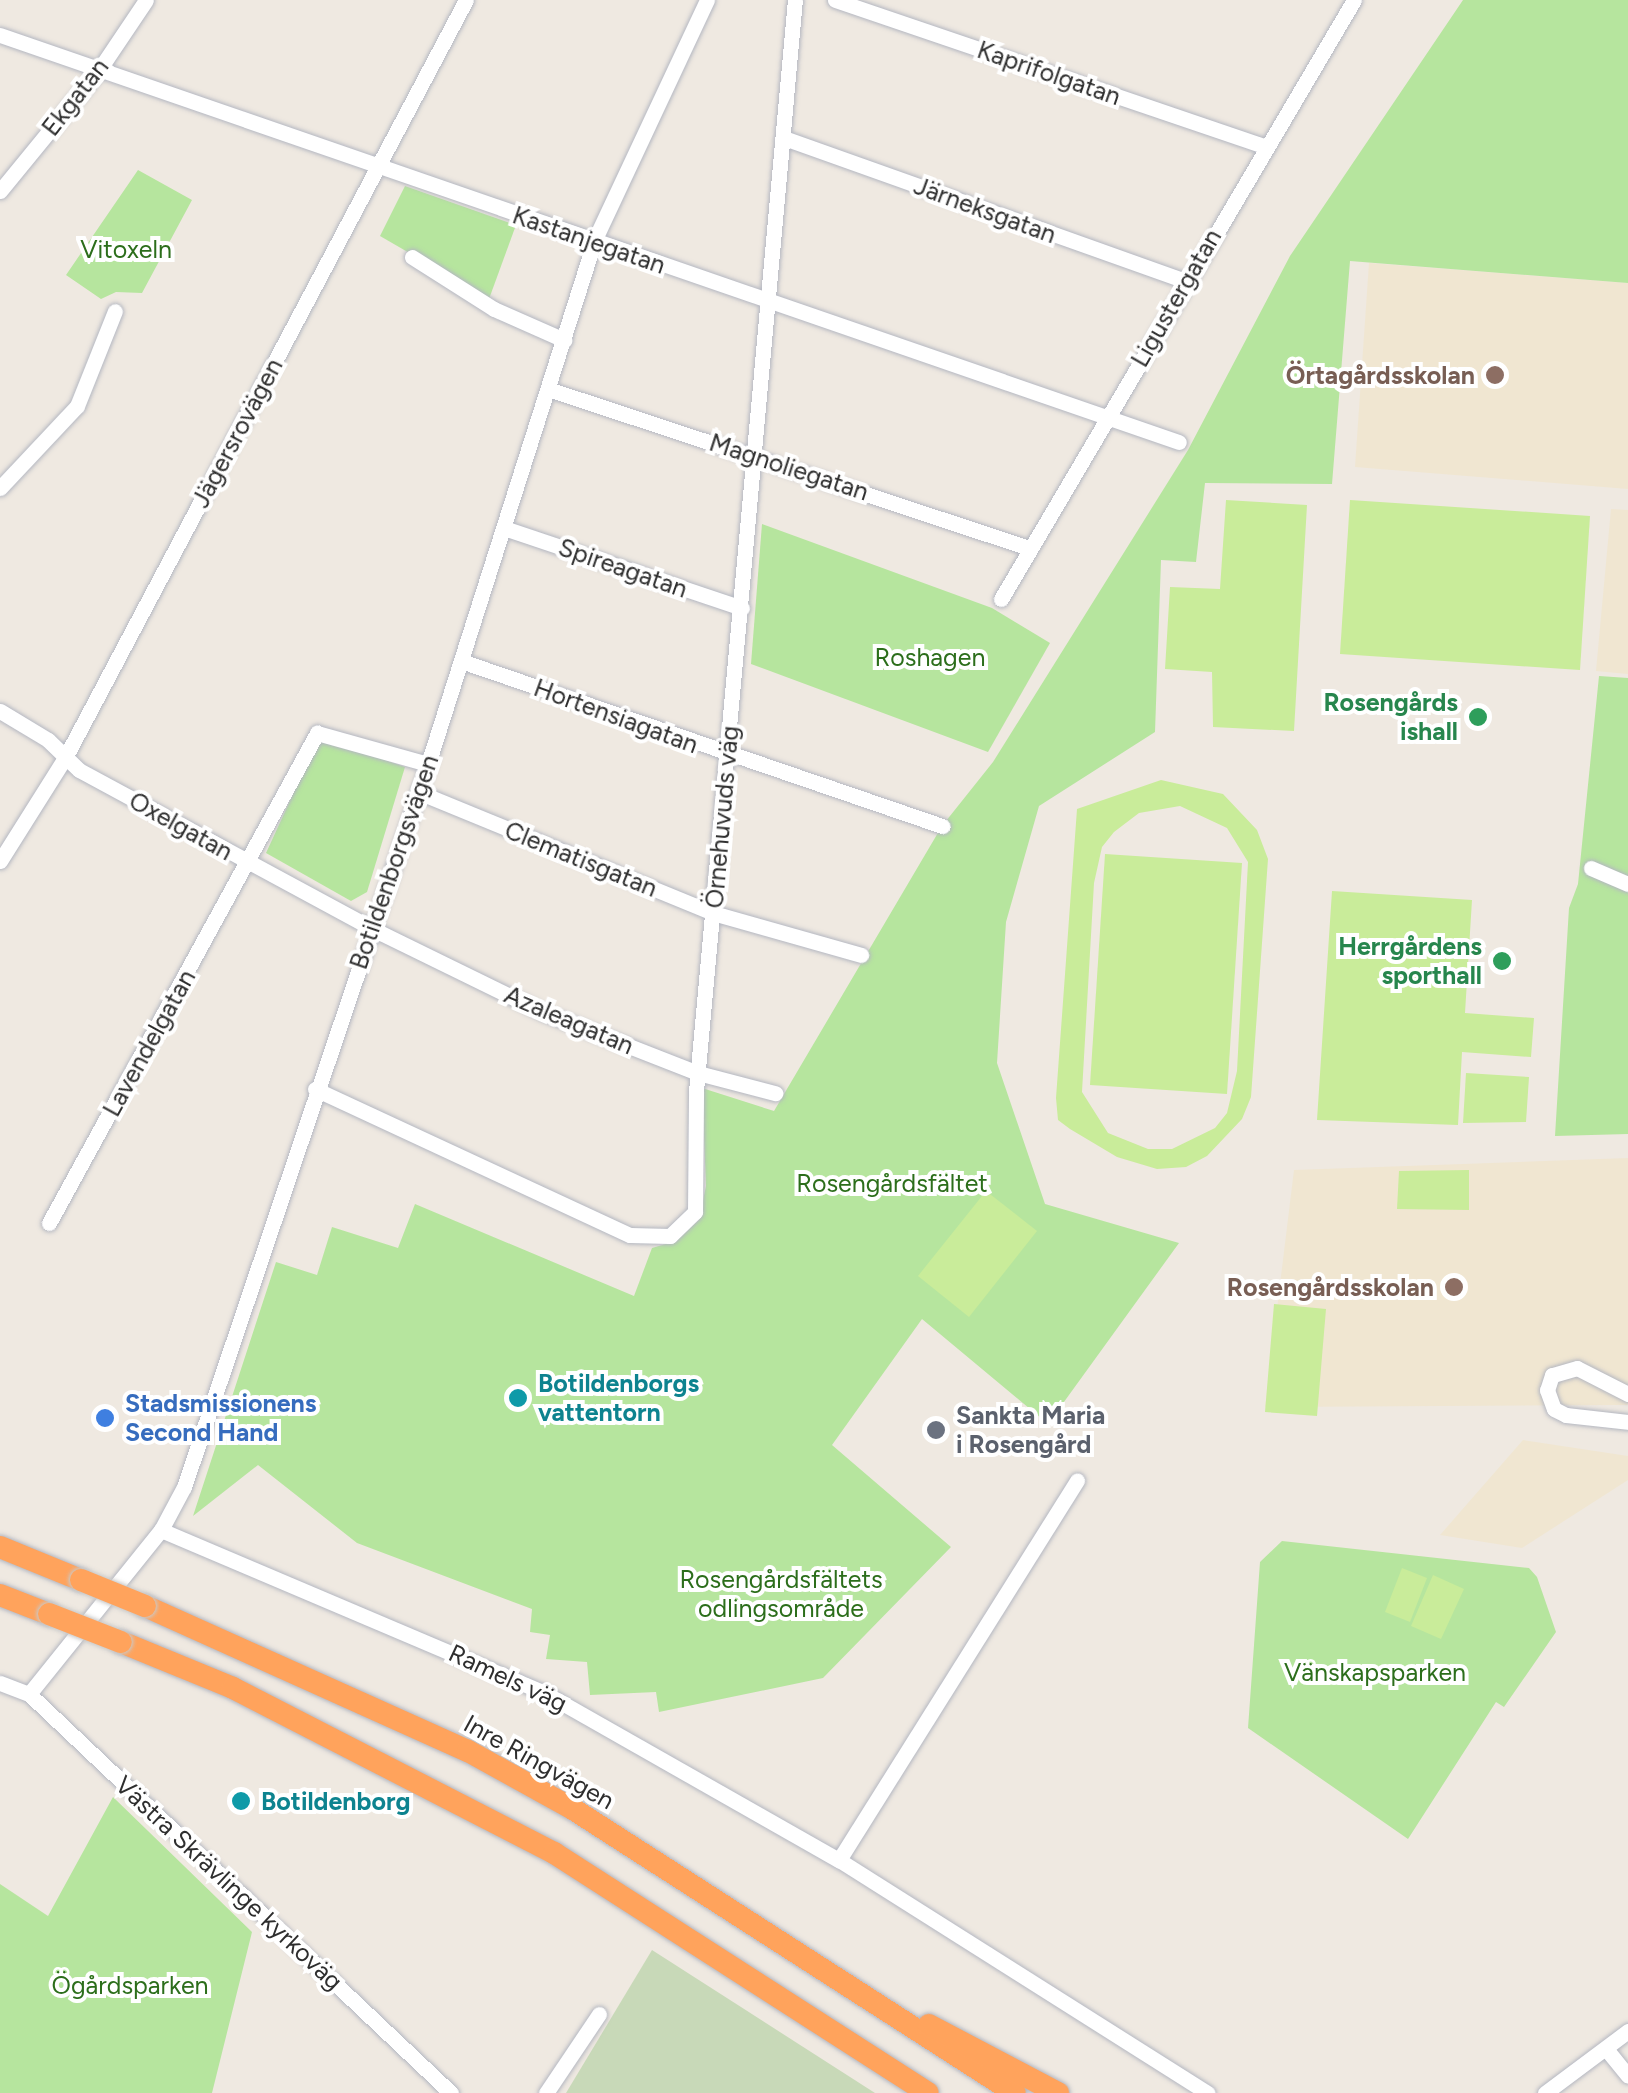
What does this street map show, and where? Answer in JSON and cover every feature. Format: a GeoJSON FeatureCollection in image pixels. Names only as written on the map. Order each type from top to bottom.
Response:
{"type":"FeatureCollection","features":[{"type":"Feature","properties":{"kind":"highway","name":"Inre Ringvägen"},"geometry":{"type":"LineString","coordinates":[[0,1547],[145,1606],[468,1752],[678,1873],[868,2002],[1015,2093]]}},
{"type":"Feature","properties":{"kind":"highway"},"geometry":{"type":"LineString","coordinates":[[0,1595],[233,1688],[451,1796],[609,1888],[928,2093]]}},
{"type":"Feature","properties":{"kind":"highway"},"geometry":{"type":"LineString","coordinates":[[868,2002],[944,2031],[1058,2093]]}},
{"type":"Feature","properties":{"kind":"highway"},"geometry":{"type":"LineString","coordinates":[[891,2070],[916,2093]]}},
{"type":"Feature","properties":{"kind":"street","name":"Ekgatan"},"geometry":{"type":"LineString","coordinates":[[0,190],[99,70],[146,0]]}},
{"type":"Feature","properties":{"kind":"street","name":"Jägersrovägen"},"geometry":{"type":"LineString","coordinates":[[0,861],[66,756],[466,0]]}},
{"type":"Feature","properties":{"kind":"street","name":"Botildenborgsvägen"},"geometry":{"type":"LineString","coordinates":[[29,1694],[161,1530],[222,1382],[316,1089],[428,764],[596,240],[707,0]]}},
{"type":"Feature","properties":{"kind":"street","name":"Örnehuvuds väg"},"geometry":{"type":"LineString","coordinates":[[316,1089],[647,1239],[681,1229],[695,1212],[698,1073],[796,0]]}},
{"type":"Feature","properties":{"kind":"street","name":"Kaprifolgatan"},"geometry":{"type":"LineString","coordinates":[[835,0],[1264,146]]}},
{"type":"Feature","properties":{"kind":"street","name":"Ligustergatan"},"geometry":{"type":"LineString","coordinates":[[1001,599],[1264,146],[1354,0]]}},
{"type":"Feature","properties":{"kind":"street","name":"Kastanjegatan"},"geometry":{"type":"LineString","coordinates":[[0,35],[596,240],[769,304],[1179,442]]}},
{"type":"Feature","properties":{"kind":"street","name":"Järneksgatan"},"geometry":{"type":"LineString","coordinates":[[784,138],[1186,281]]}},
{"type":"Feature","properties":{"kind":"street"},"geometry":{"type":"LineString","coordinates":[[412,257],[494,309],[564,340]]}},
{"type":"Feature","properties":{"kind":"street"},"geometry":{"type":"LineString","coordinates":[[0,488],[77,406],[116,311]]}},
{"type":"Feature","properties":{"kind":"street","name":"Magnoliegatan"},"geometry":{"type":"LineString","coordinates":[[548,389],[1029,548]]}},
{"type":"Feature","properties":{"kind":"street","name":"Spireagatan"},"geometry":{"type":"LineString","coordinates":[[504,528],[742,608]]}},
{"type":"Feature","properties":{"kind":"street","name":"Hortensiagatan"},"geometry":{"type":"LineString","coordinates":[[461,660],[728,756],[942,826]]}},
{"type":"Feature","properties":{"kind":"street","name":"Oxelgatan"},"geometry":{"type":"LineString","coordinates":[[0,711],[66,756],[248,864],[371,928]]}},
{"type":"Feature","properties":{"kind":"street","name":"Lavendelgatan"},"geometry":{"type":"LineString","coordinates":[[49,1223],[317,733],[428,764]]}},
{"type":"Feature","properties":{"kind":"street","name":"Clematisgatan"},"geometry":{"type":"LineString","coordinates":[[418,792],[713,912],[862,956]]}},
{"type":"Feature","properties":{"kind":"street"},"geometry":{"type":"LineString","coordinates":[[1591,868],[1628,884]]}},
{"type":"Feature","properties":{"kind":"street","name":"Azaleagatan"},"geometry":{"type":"LineString","coordinates":[[371,928],[542,1012],[698,1073],[775,1093]]}},
{"type":"Feature","properties":{"kind":"street"},"geometry":{"type":"LineString","coordinates":[[1628,1394],[1577,1368],[1552,1376],[1547,1390],[1554,1409],[1566,1415],[1628,1422]]}},
{"type":"Feature","properties":{"kind":"street"},"geometry":{"type":"LineString","coordinates":[[839,1860],[1077,1480]]}},
{"type":"Feature","properties":{"kind":"street","name":"Ramels väg"},"geometry":{"type":"LineString","coordinates":[[161,1530],[541,1690],[839,1860],[1208,2093]]}},
{"type":"Feature","properties":{"kind":"street","name":"Västra Skrävlinge kyrkoväg"},"geometry":{"type":"LineString","coordinates":[[0,1683],[29,1694],[451,2093]]}},
{"type":"Feature","properties":{"kind":"street"},"geometry":{"type":"LineString","coordinates":[[546,2093],[599,2014]]}},
{"type":"Feature","properties":{"kind":"street"},"geometry":{"type":"LineString","coordinates":[[1545,2093],[1628,2031]]}},
{"type":"Feature","properties":{"kind":"street"},"geometry":{"type":"LineString","coordinates":[[1607,2050],[1628,2062]]}},
{"type":"Feature","properties":{"kind":"street"},"geometry":{"type":"LineString","coordinates":[[1607,2050],[1628,2076]]}},
{"type":"Feature","properties":{"kind":"shaded area","name":"Örtagårdsskolan"},"geometry":{"type":"Polygon","coordinates":[[[1369,263],[1628,283],[1628,489],[1355,467],[1369,263]]]}},
{"type":"Feature","properties":{"kind":"shaded area"},"geometry":{"type":"Polygon","coordinates":[[[1611,509],[1628,510],[1628,674],[1596,671],[1611,509]]]}},
{"type":"Feature","properties":{"kind":"shaded area","name":"Rosengårdsskolan"},"geometry":{"type":"Polygon","coordinates":[[[1628,1158],[1628,1405],[1265,1407],[1294,1170],[1628,1158]]]}},
{"type":"Feature","properties":{"kind":"shaded area"},"geometry":{"type":"Polygon","coordinates":[[[1523,1440],[1628,1456],[1628,1480],[1522,1548],[1440,1535],[1523,1440]]]}},
{"type":"Feature","properties":{"kind":"green space","name":"Rosengårdsfältet"},"geometry":{"type":"Polygon","coordinates":[[[1463,0],[1628,0],[1628,283],[1350,261],[1332,484],[1205,483],[1196,562],[1161,560],[1155,732],[1039,806],[1006,922],[997,1063],[1045,1204],[1179,1243],[1048,1424],[922,1319],[832,1445],[951,1547],[823,1678],[659,1712],[656,1692],[590,1695],[587,1662],[546,1659],[550,1635],[530,1632],[532,1609],[357,1543],[258,1465],[193,1516],[276,1262],[317,1275],[332,1227],[398,1248],[415,1204],[634,1296],[652,1248],[676,1241],[699,1220],[706,1186],[702,1088],[774,1111],[942,826],[993,762],[1188,450],[1290,256],[1463,0]]]}},
{"type":"Feature","properties":{"kind":"green space","name":"Vitoxeln"},"geometry":{"type":"Polygon","coordinates":[[[138,170],[192,200],[142,293],[116,292],[101,299],[66,275],[138,170]]]}},
{"type":"Feature","properties":{"kind":"green space"},"geometry":{"type":"Polygon","coordinates":[[[405,186],[516,225],[489,299],[380,236],[405,186]]]}},
{"type":"Feature","properties":{"kind":"green space"},"geometry":{"type":"Polygon","coordinates":[[[1226,500],[1307,505],[1294,731],[1213,727],[1212,672],[1165,669],[1170,587],[1220,589],[1226,500]]]}},
{"type":"Feature","properties":{"kind":"green space"},"geometry":{"type":"Polygon","coordinates":[[[1350,500],[1590,516],[1580,670],[1340,654],[1350,500]]]}},
{"type":"Feature","properties":{"kind":"green space","name":"Roshagen"},"geometry":{"type":"Polygon","coordinates":[[[762,524],[992,608],[1050,643],[988,752],[751,664],[762,524]]]}},
{"type":"Feature","properties":{"kind":"green space"},"geometry":{"type":"Polygon","coordinates":[[[1599,676],[1628,678],[1628,1134],[1555,1136],[1569,908],[1578,884],[1599,676]]]}},
{"type":"Feature","properties":{"kind":"green space"},"geometry":{"type":"Polygon","coordinates":[[[326,739],[405,767],[367,892],[351,901],[266,853],[316,744],[326,739]]]}},
{"type":"Feature","properties":{"kind":"green space"},"geometry":{"type":"Polygon","coordinates":[[[1161,780],[1223,794],[1257,830],[1268,859],[1251,1097],[1242,1119],[1207,1156],[1186,1167],[1157,1169],[1117,1157],[1058,1120],[1056,1098],[1077,809],[1161,780]],[[1180,806],[1139,813],[1102,847],[1094,883],[1082,1092],[1108,1133],[1148,1149],[1172,1149],[1215,1128],[1227,1113],[1237,1071],[1248,862],[1227,828],[1180,806]]]}},
{"type":"Feature","properties":{"kind":"green space"},"geometry":{"type":"Polygon","coordinates":[[[1105,854],[1242,863],[1227,1094],[1090,1085],[1105,854]]]}},
{"type":"Feature","properties":{"kind":"green space"},"geometry":{"type":"Polygon","coordinates":[[[1332,891],[1472,900],[1465,1013],[1534,1018],[1531,1057],[1462,1052],[1458,1125],[1317,1120],[1332,891]]]}},
{"type":"Feature","properties":{"kind":"green space"},"geometry":{"type":"Polygon","coordinates":[[[1466,1073],[1529,1077],[1526,1122],[1463,1123],[1466,1073]]]}},
{"type":"Feature","properties":{"kind":"green space"},"geometry":{"type":"Polygon","coordinates":[[[1469,1170],[1469,1210],[1397,1209],[1399,1171],[1469,1170]]]}},
{"type":"Feature","properties":{"kind":"green space"},"geometry":{"type":"Polygon","coordinates":[[[986,1191],[1037,1231],[969,1317],[918,1276],[986,1191]]]}},
{"type":"Feature","properties":{"kind":"green space"},"geometry":{"type":"Polygon","coordinates":[[[1274,1304],[1326,1309],[1317,1416],[1265,1412],[1274,1304]]]}},
{"type":"Feature","properties":{"kind":"green space","name":"Vänskapsparken"},"geometry":{"type":"Polygon","coordinates":[[[1282,1541],[1529,1568],[1537,1577],[1556,1632],[1504,1707],[1496,1702],[1408,1839],[1248,1728],[1260,1562],[1282,1541]]]}},
{"type":"Feature","properties":{"kind":"green space"},"geometry":{"type":"Polygon","coordinates":[[[1402,1568],[1427,1578],[1410,1622],[1385,1612],[1402,1568]]]}},
{"type":"Feature","properties":{"kind":"green space"},"geometry":{"type":"Polygon","coordinates":[[[1433,1575],[1464,1589],[1441,1639],[1411,1626],[1433,1575]]]}},
{"type":"Feature","properties":{"kind":"green space","name":"Ögårdsparken"},"geometry":{"type":"Polygon","coordinates":[[[113,1797],[252,1932],[212,2093],[0,2093],[0,1884],[48,1916],[113,1797]]]}},
{"type":"Feature","properties":{"kind":"green space"},"geometry":{"type":"Polygon","coordinates":[[[652,1950],[875,2093],[566,2093],[652,1950]]]}},
{"type":"Feature","properties":{"kind":"place","name":"Örtagårdsskolan"},"geometry":{"type":"Point","coordinates":[1495,375]}},
{"type":"Feature","properties":{"kind":"place","name":"Rosengårds ishall"},"geometry":{"type":"Point","coordinates":[1478,717]}},
{"type":"Feature","properties":{"kind":"place","name":"Herrgårdens sporthall"},"geometry":{"type":"Point","coordinates":[1502,961]}},
{"type":"Feature","properties":{"kind":"place","name":"Rosengårdsskolan"},"geometry":{"type":"Point","coordinates":[1454,1287]}},
{"type":"Feature","properties":{"kind":"place","name":"Botildenborgs vattentorn"},"geometry":{"type":"Point","coordinates":[518,1398]}},
{"type":"Feature","properties":{"kind":"place","name":"Stadsmissionens Second Hand"},"geometry":{"type":"Point","coordinates":[105,1418]}},
{"type":"Feature","properties":{"kind":"place","name":"Sankta Maria i Rosengård"},"geometry":{"type":"Point","coordinates":[936,1430]}},
{"type":"Feature","properties":{"kind":"place","name":"Botildenborg"},"geometry":{"type":"Point","coordinates":[241,1801]}},
{"type":"Feature","properties":{"kind":"park label","name":"Rosengårdsfältets odlingsområde"},"geometry":{"type":"Point","coordinates":[781,1594]}}]}
